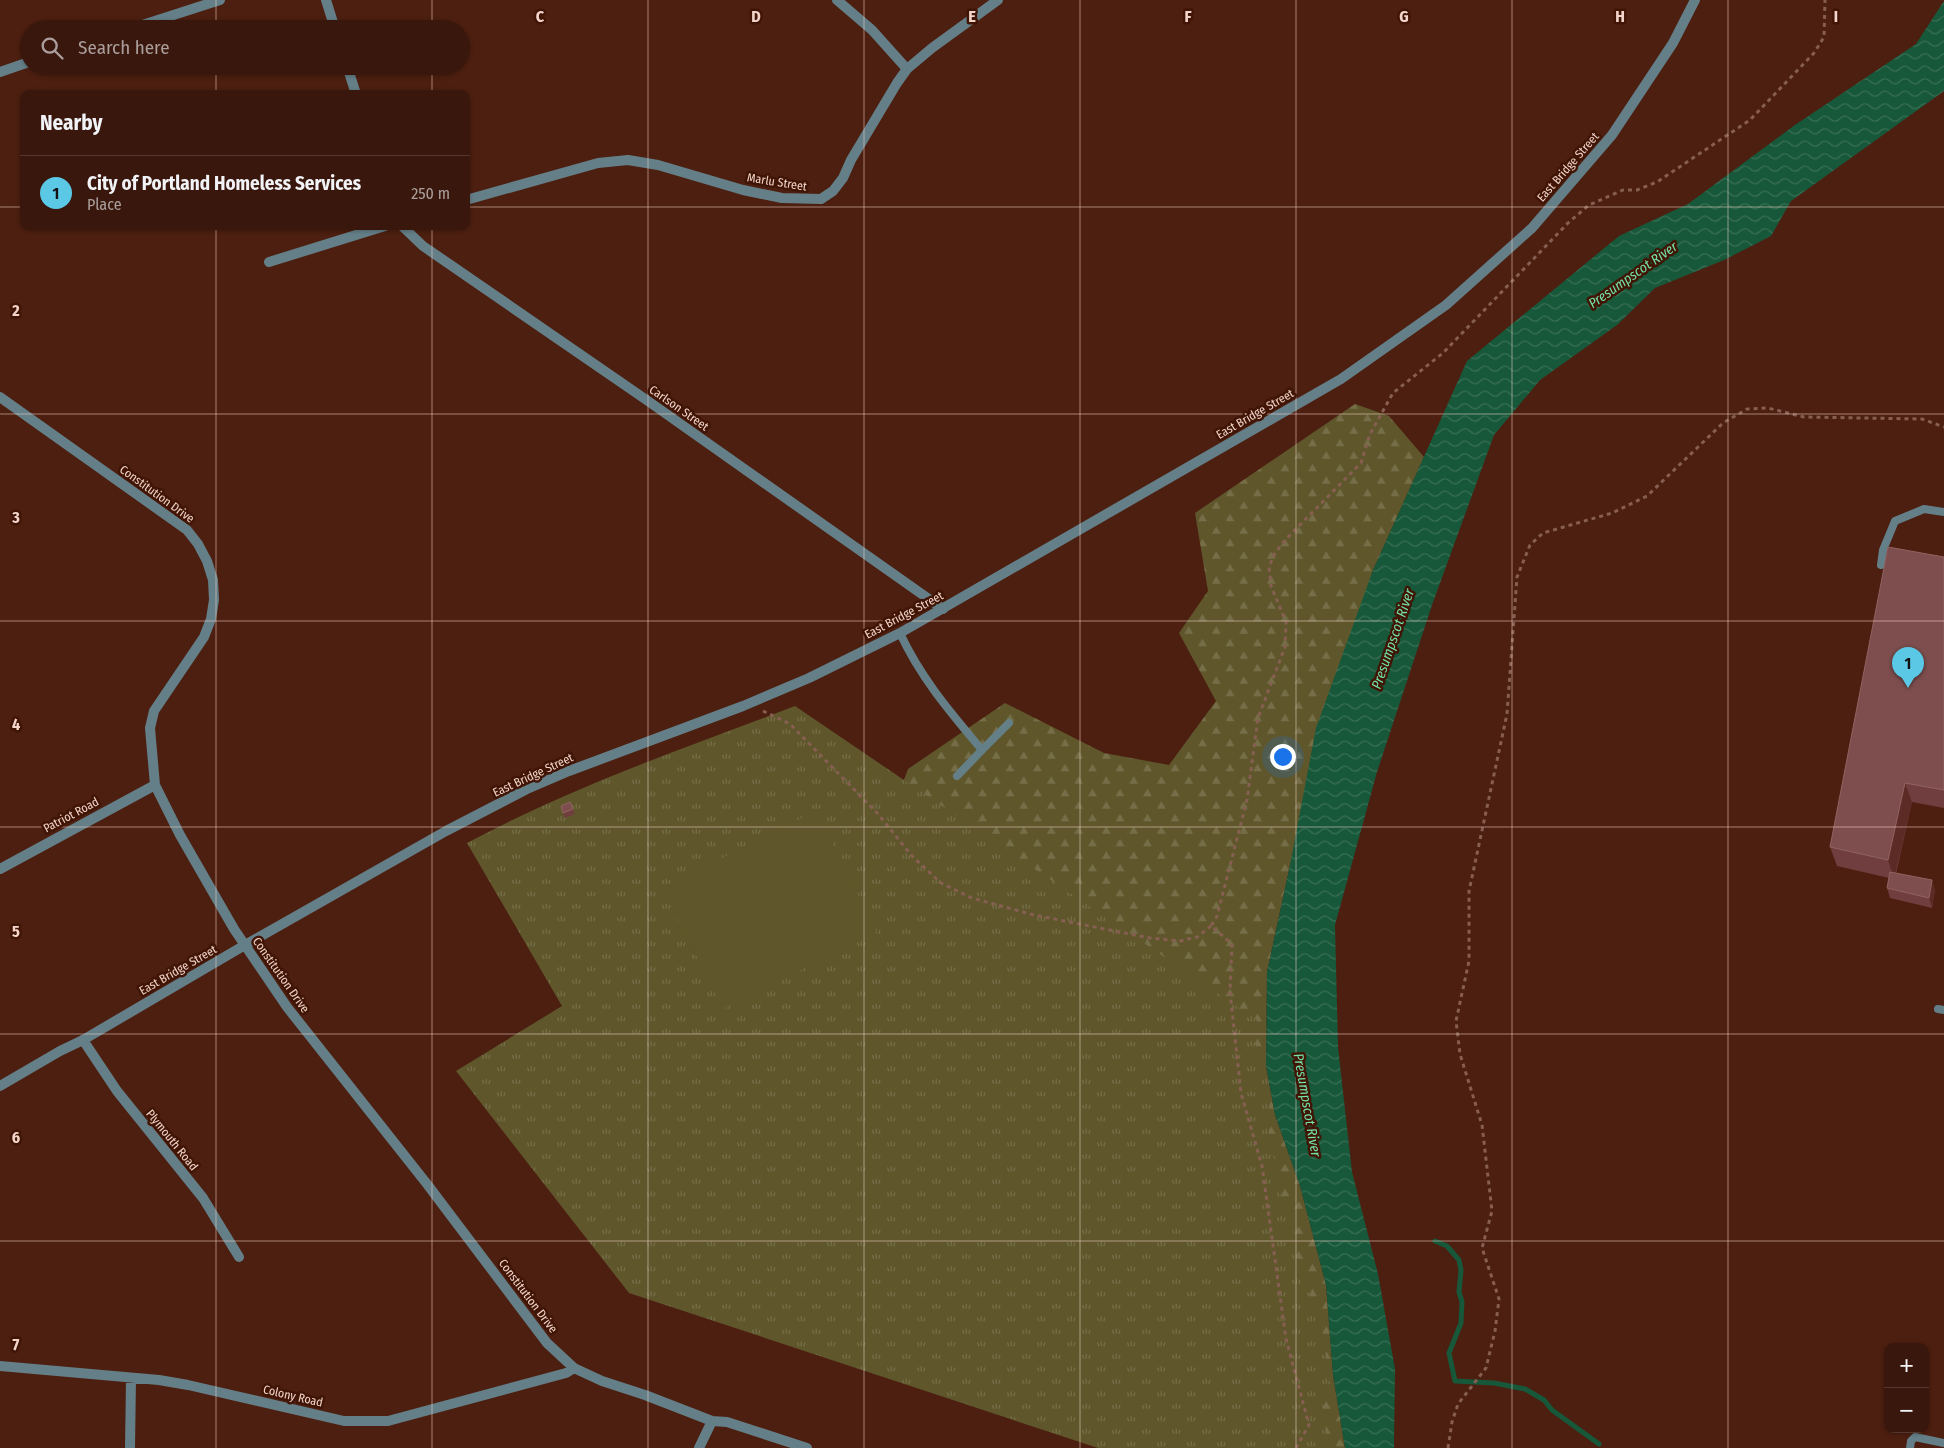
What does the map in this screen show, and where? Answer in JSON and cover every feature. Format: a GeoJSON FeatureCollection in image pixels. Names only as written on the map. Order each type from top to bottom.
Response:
{"type":"FeatureCollection","features":[{"type":"Feature","properties":{"kind":"street"},"geometry":{"type":"LineString","coordinates":[[158,20],[220,0]]}},
{"type":"Feature","properties":{"kind":"street"},"geometry":{"type":"LineString","coordinates":[[326,0],[332,20]]}},
{"type":"Feature","properties":{"kind":"street"},"geometry":{"type":"LineString","coordinates":[[837,0],[872,30],[907,69]]}},
{"type":"Feature","properties":{"kind":"street","name":"Marlu Street"},"geometry":{"type":"LineString","coordinates":[[470,199],[598,163],[628,160],[658,165],[743,190],[782,198],[821,199],[833,191],[843,178],[851,160],[907,69],[932,48],[998,0]]}},
{"type":"Feature","properties":{"kind":"street","name":"East Bridge Street"},"geometry":{"type":"LineString","coordinates":[[0,1086],[446,831],[527,789],[569,771],[743,706],[809,678],[900,633],[1341,379],[1446,305],[1532,228],[1612,134],[1673,43],[1695,0]]}},
{"type":"Feature","properties":{"kind":"street"},"geometry":{"type":"LineString","coordinates":[[0,72],[20,65]]}},
{"type":"Feature","properties":{"kind":"street"},"geometry":{"type":"LineString","coordinates":[[350,75],[355,90]]}},
{"type":"Feature","properties":{"kind":"street"},"geometry":{"type":"LineString","coordinates":[[269,262],[372,230]]}},
{"type":"Feature","properties":{"kind":"street","name":"Carlson Street"},"geometry":{"type":"LineString","coordinates":[[406,230],[423,246],[648,401],[943,609]]}},
{"type":"Feature","properties":{"kind":"street","name":"Constitution Drive"},"geometry":{"type":"LineString","coordinates":[[0,397],[187,530],[198,544],[207,561],[213,580],[214,600],[211,619],[195,652],[154,711],[150,728],[155,785],[180,835],[245,945],[287,1007],[427,1184],[547,1343],[574,1368],[602,1381],[645,1395],[712,1421],[727,1422],[808,1448]]}},
{"type":"Feature","properties":{"kind":"street","name":"Patriot Road"},"geometry":{"type":"LineString","coordinates":[[0,869],[155,785]]}},
{"type":"Feature","properties":{"kind":"street","name":"Plymouth Road"},"geometry":{"type":"LineString","coordinates":[[83,1040],[117,1091],[203,1198],[239,1257]]}},
{"type":"Feature","properties":{"kind":"street","name":"Colony Road"},"geometry":{"type":"LineString","coordinates":[[0,1366],[159,1380],[344,1421],[374,1422],[388,1421],[566,1373],[574,1368]]}},
{"type":"Feature","properties":{"kind":"street"},"geometry":{"type":"LineString","coordinates":[[130,1448],[131,1379]]}},
{"type":"Feature","properties":{"kind":"street"},"geometry":{"type":"LineString","coordinates":[[699,1448],[712,1421]]}},
{"type":"Feature","properties":{"kind":"lane"},"geometry":{"type":"LineString","coordinates":[[1881,565],[1883,550],[1895,521],[1924,509],[1944,512]]}},
{"type":"Feature","properties":{"kind":"lane"},"geometry":{"type":"LineString","coordinates":[[900,633],[919,670],[950,713],[982,750]]}},
{"type":"Feature","properties":{"kind":"lane"},"geometry":{"type":"LineString","coordinates":[[957,776],[1009,723]]}},
{"type":"Feature","properties":{"kind":"lane"},"geometry":{"type":"LineString","coordinates":[[1910,1448],[1911,1441],[1915,1438],[1944,1443]]}},
{"type":"Feature","properties":{"kind":"path"},"geometry":{"type":"LineString","coordinates":[[743,706],[772,714],[790,724],[878,814],[912,856],[941,883],[964,894],[1034,915],[1150,938],[1180,941],[1197,937],[1211,926],[1216,916],[1247,800],[1258,718],[1284,647],[1286,622],[1270,586],[1269,567],[1275,552],[1361,463],[1370,434],[1393,393],[1443,353],[1568,223],[1589,205],[1623,190],[1637,190],[1657,182],[1750,120],[1814,54],[1824,37],[1825,0]]}},
{"type":"Feature","properties":{"kind":"path"},"geometry":{"type":"LineString","coordinates":[[1448,1448],[1452,1422],[1458,1404],[1486,1368],[1495,1331],[1499,1299],[1482,1248],[1492,1211],[1482,1125],[1460,1054],[1456,1021],[1469,961],[1469,891],[1507,714],[1517,577],[1530,545],[1543,533],[1612,513],[1647,496],[1723,423],[1747,408],[1768,408],[1804,417],[1922,419],[1944,427]]}},
{"type":"Feature","properties":{"kind":"path"},"geometry":{"type":"LineString","coordinates":[[1211,926],[1232,944],[1230,992],[1241,1093],[1262,1166],[1286,1339],[1309,1424],[1296,1448]]}},
{"type":"Feature","properties":{"kind":"green space"},"geometry":{"type":"Polygon","coordinates":[[[1355,404],[1389,416],[1424,457],[1373,570],[1290,865],[1267,972],[1266,1066],[1275,1115],[1300,1186],[1326,1285],[1333,1375],[1345,1448],[1154,1448],[895,804],[908,769],[1005,703],[1104,753],[1169,765],[1216,701],[1179,633],[1208,591],[1195,513],[1355,404]]]}},
{"type":"Feature","properties":{"kind":"green space"},"geometry":{"type":"Polygon","coordinates":[[[795,706],[1257,1020],[1253,1026],[1253,1038],[1268,1083],[1270,1104],[1269,1130],[1280,1193],[1290,1218],[1300,1272],[1317,1313],[1325,1348],[1330,1389],[1324,1402],[1323,1412],[1328,1448],[1098,1448],[629,1293],[456,1071],[562,1006],[467,843],[588,786],[795,706]]]}},
{"type":"Feature","properties":{"kind":"green space"},"geometry":{"type":"Polygon","coordinates":[[[816,811],[877,932],[723,1009],[662,888],[816,811]]]}},
{"type":"Feature","properties":{"kind":"water","name":"Presumpscot River"},"geometry":{"type":"Polygon","coordinates":[[[1944,1],[1944,91],[1791,201],[1771,236],[1724,260],[1655,288],[1617,325],[1540,380],[1494,435],[1432,605],[1377,772],[1335,925],[1338,1047],[1352,1172],[1378,1274],[1395,1369],[1394,1448],[1345,1448],[1333,1375],[1326,1285],[1300,1186],[1275,1115],[1266,1066],[1267,972],[1316,728],[1373,570],[1467,361],[1619,236],[1688,204],[1795,125],[1916,44],[1944,1]]]}},
{"type":"Feature","properties":{"kind":"building"},"geometry":{"type":"Polygon","coordinates":[[[1888,547],[1944,557],[1944,790],[1905,783],[1888,860],[1830,847],[1888,547]]]}},
{"type":"Feature","properties":{"kind":"building"},"geometry":{"type":"Polygon","coordinates":[[[570,802],[573,809],[563,813],[561,806],[570,802]]]}},
{"type":"Feature","properties":{"kind":"building"},"geometry":{"type":"Polygon","coordinates":[[[1890,872],[1932,880],[1929,898],[1887,888],[1890,872]]]}},
{"type":"Feature","properties":{"kind":"waterway"},"geometry":{"type":"LineString","coordinates":[[1435,1241],[1447,1246],[1459,1260],[1461,1270],[1459,1292],[1462,1302],[1461,1323],[1449,1353],[1455,1381],[1494,1383],[1525,1389],[1544,1400],[1552,1410],[1599,1444]]}},
{"type":"Feature","properties":{"kind":"place","name":"City of Portland Homeless Services"},"geometry":{"type":"Point","coordinates":[1908,688]}}]}
